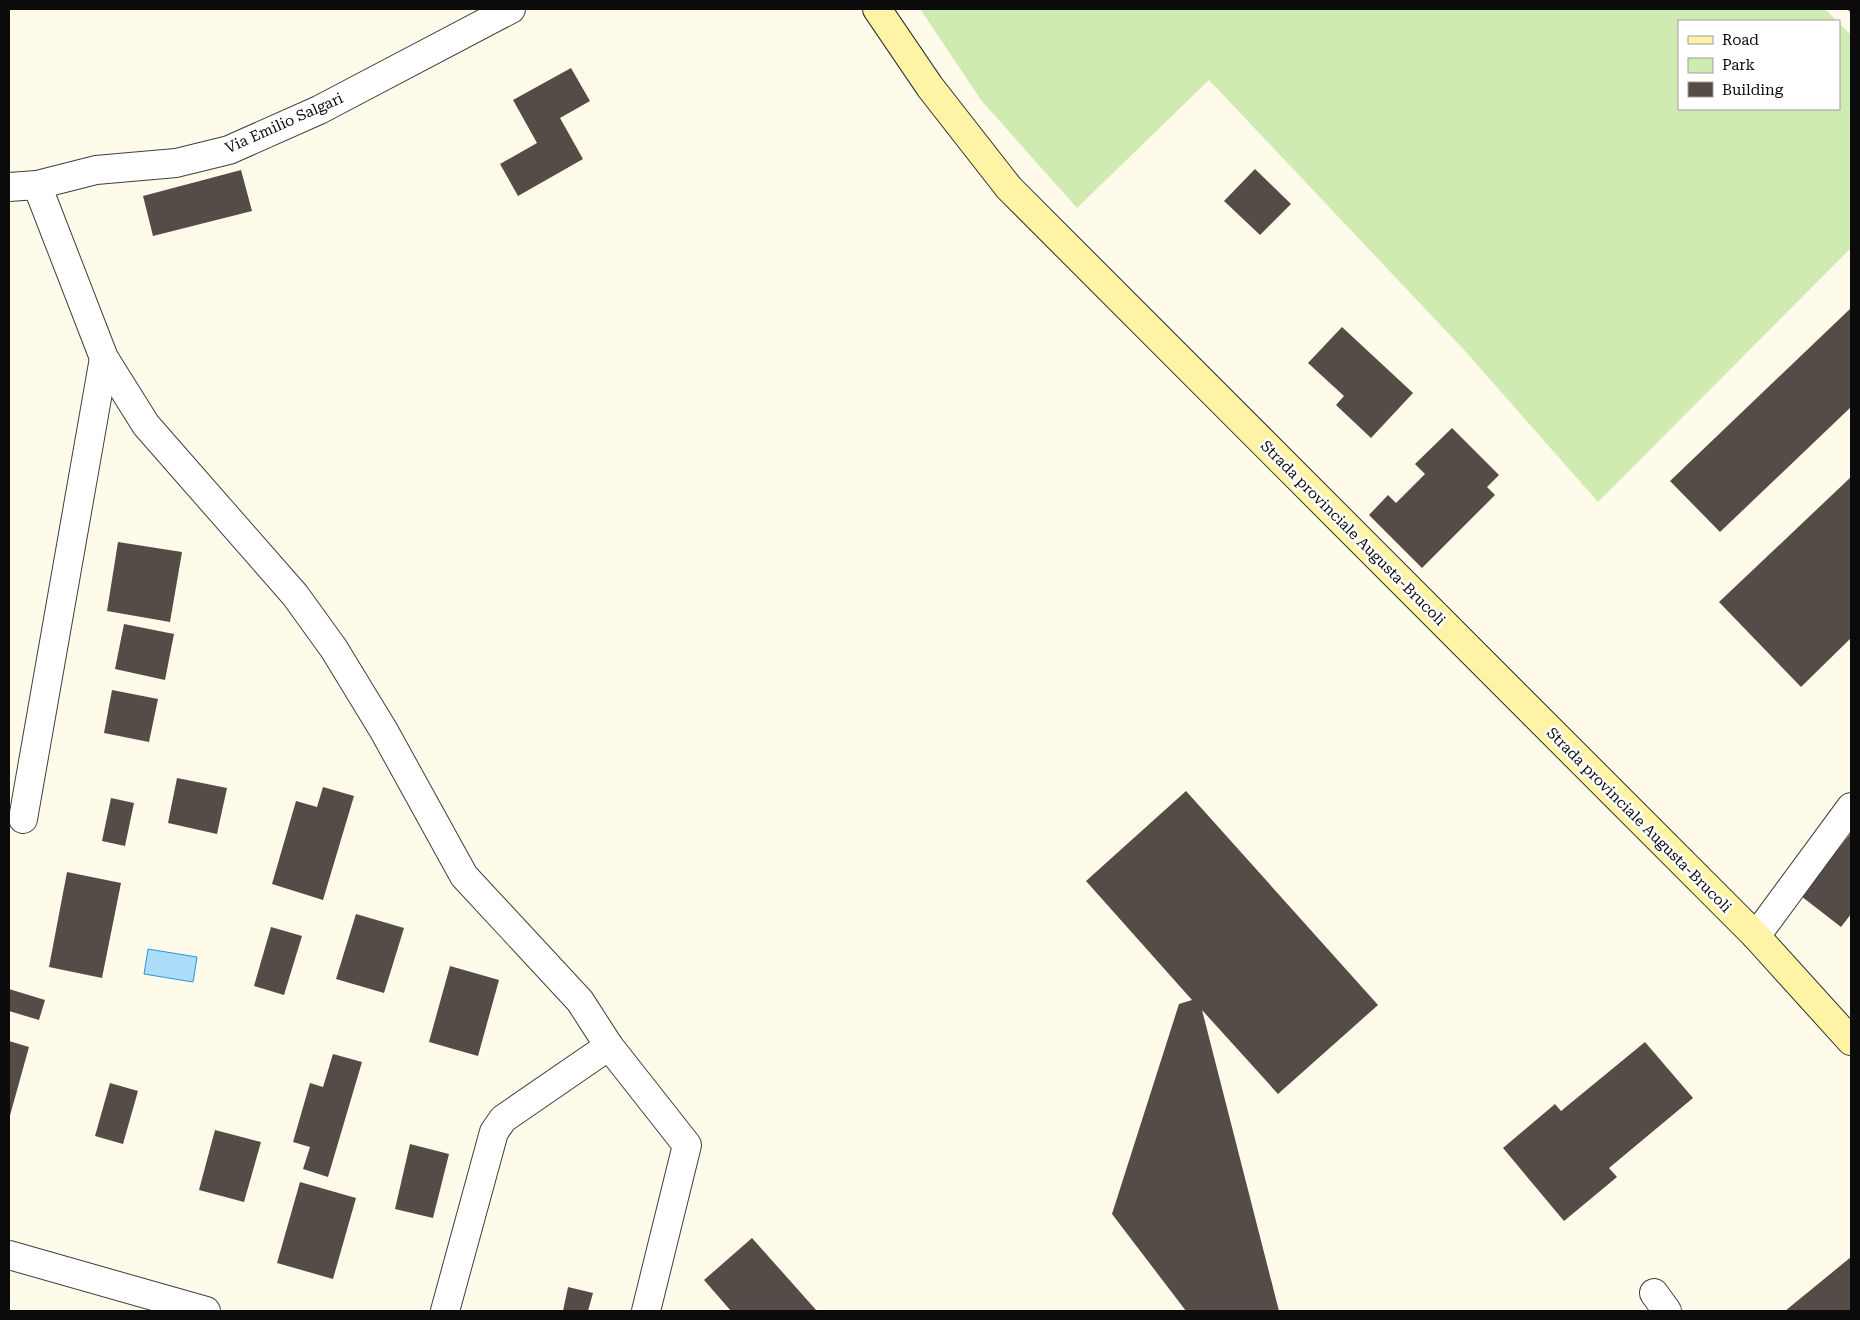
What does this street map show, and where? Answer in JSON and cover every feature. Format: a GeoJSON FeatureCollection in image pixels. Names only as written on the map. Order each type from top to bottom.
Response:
{"type":"FeatureCollection","features":[{"type":"Feature","properties":{"kind":"main road","name":"Strada provinciale Augusta-Brucoli"},"geometry":{"type":"LineString","coordinates":[[876,9],[930,86],[1009,188],[1756,936],[1851,1040]]}},
{"type":"Feature","properties":{"kind":"street","name":"Via Emilio Salgari"},"geometry":{"type":"LineString","coordinates":[[9,187],[36,185],[96,170],[176,163],[229,150],[319,110],[511,9]]}},
{"type":"Feature","properties":{"kind":"street"},"geometry":{"type":"LineString","coordinates":[[36,185],[104,358],[146,425],[294,595],[334,649],[384,732],[464,876],[580,1001],[609,1046],[687,1145],[646,1311]]}},
{"type":"Feature","properties":{"kind":"street"},"geometry":{"type":"LineString","coordinates":[[23,819],[104,358]]}},
{"type":"Feature","properties":{"kind":"street"},"geometry":{"type":"LineString","coordinates":[[1756,936],[1851,807]]}},
{"type":"Feature","properties":{"kind":"street"},"geometry":{"type":"LineString","coordinates":[[445,1311],[494,1132],[503,1119],[609,1046]]}},
{"type":"Feature","properties":{"kind":"street"},"geometry":{"type":"LineString","coordinates":[[9,1255],[206,1311]]}},
{"type":"Feature","properties":{"kind":"green space"},"geometry":{"type":"Polygon","coordinates":[[[920,9],[1825,9],[1836,20],[1678,20],[1678,110],[1840,110],[1840,24],[1851,35],[1851,248],[1598,502],[1465,351],[1209,80],[1077,208],[981,100],[920,9]]]}},
{"type":"Feature","properties":{"kind":"water"},"geometry":{"type":"Polygon","coordinates":[[[148,949],[197,957],[193,982],[144,974],[148,949]]]}},
{"type":"Feature","properties":{"kind":"building"},"geometry":{"type":"Polygon","coordinates":[[[571,68],[590,101],[560,118],[583,159],[518,196],[500,164],[537,143],[513,100],[571,68]]]}},
{"type":"Feature","properties":{"kind":"building"},"geometry":{"type":"Polygon","coordinates":[[[1255,169],[1291,204],[1260,235],[1224,201],[1255,169]]]}},
{"type":"Feature","properties":{"kind":"building"},"geometry":{"type":"Polygon","coordinates":[[[241,170],[252,211],[153,236],[143,196],[241,170]]]}},
{"type":"Feature","properties":{"kind":"building"},"geometry":{"type":"Polygon","coordinates":[[[1851,308],[1851,407],[1720,532],[1670,481],[1851,308]]]}},
{"type":"Feature","properties":{"kind":"building"},"geometry":{"type":"Polygon","coordinates":[[[1342,327],[1413,393],[1371,438],[1336,405],[1344,396],[1308,363],[1342,327]]]}},
{"type":"Feature","properties":{"kind":"building"},"geometry":{"type":"Polygon","coordinates":[[[1452,428],[1499,475],[1487,487],[1495,495],[1422,568],[1369,515],[1388,495],[1396,503],[1425,474],[1415,464],[1452,428]]]}},
{"type":"Feature","properties":{"kind":"building"},"geometry":{"type":"Polygon","coordinates":[[[1851,477],[1851,638],[1801,687],[1719,602],[1851,477]]]}},
{"type":"Feature","properties":{"kind":"building"},"geometry":{"type":"Polygon","coordinates":[[[118,542],[182,552],[170,622],[107,611],[118,542]]]}},
{"type":"Feature","properties":{"kind":"building"},"geometry":{"type":"Polygon","coordinates":[[[124,624],[174,634],[165,680],[115,669],[124,624]]]}},
{"type":"Feature","properties":{"kind":"building"},"geometry":{"type":"Polygon","coordinates":[[[112,690],[158,699],[149,742],[104,733],[112,690]]]}},
{"type":"Feature","properties":{"kind":"building"},"geometry":{"type":"Polygon","coordinates":[[[177,778],[227,788],[217,834],[168,823],[177,778]]]}},
{"type":"Feature","properties":{"kind":"building"},"geometry":{"type":"Polygon","coordinates":[[[323,787],[354,796],[323,900],[272,884],[296,801],[317,807],[323,787]]]}},
{"type":"Feature","properties":{"kind":"building"},"geometry":{"type":"Polygon","coordinates":[[[1186,791],[1378,1005],[1278,1094],[1202,1010],[1279,1311],[1186,1311],[1112,1214],[1179,1004],[1192,1000],[1086,881],[1186,791]]]}},
{"type":"Feature","properties":{"kind":"building"},"geometry":{"type":"Polygon","coordinates":[[[111,798],[134,803],[125,846],[102,841],[111,798]]]}},
{"type":"Feature","properties":{"kind":"building"},"geometry":{"type":"Polygon","coordinates":[[[1851,833],[1851,914],[1841,927],[1801,896],[1851,833]]]}},
{"type":"Feature","properties":{"kind":"building"},"geometry":{"type":"Polygon","coordinates":[[[67,872],[121,883],[102,978],[49,967],[67,872]]]}},
{"type":"Feature","properties":{"kind":"building"},"geometry":{"type":"Polygon","coordinates":[[[356,914],[404,928],[384,993],[336,979],[356,914]]]}},
{"type":"Feature","properties":{"kind":"building"},"geometry":{"type":"Polygon","coordinates":[[[271,927],[302,936],[284,995],[254,986],[271,927]]]}},
{"type":"Feature","properties":{"kind":"building"},"geometry":{"type":"Polygon","coordinates":[[[450,966],[499,980],[478,1056],[429,1042],[450,966]]]}},
{"type":"Feature","properties":{"kind":"building"},"geometry":{"type":"Polygon","coordinates":[[[9,989],[45,1000],[39,1020],[9,1011],[9,989]]]}},
{"type":"Feature","properties":{"kind":"building"},"geometry":{"type":"Polygon","coordinates":[[[9,1041],[29,1047],[9,1119],[9,1041]]]}},
{"type":"Feature","properties":{"kind":"building"},"geometry":{"type":"Polygon","coordinates":[[[1645,1042],[1693,1098],[1609,1168],[1617,1177],[1564,1221],[1503,1148],[1555,1104],[1561,1111],[1645,1042]]]}},
{"type":"Feature","properties":{"kind":"building"},"geometry":{"type":"Polygon","coordinates":[[[333,1054],[362,1062],[328,1177],[303,1169],[310,1147],[293,1142],[310,1083],[323,1087],[333,1054]]]}},
{"type":"Feature","properties":{"kind":"building"},"geometry":{"type":"Polygon","coordinates":[[[110,1083],[138,1091],[123,1144],[95,1136],[110,1083]]]}},
{"type":"Feature","properties":{"kind":"building"},"geometry":{"type":"Polygon","coordinates":[[[215,1130],[261,1142],[244,1202],[199,1190],[215,1130]]]}},
{"type":"Feature","properties":{"kind":"building"},"geometry":{"type":"Polygon","coordinates":[[[410,1144],[449,1154],[433,1218],[395,1209],[410,1144]]]}},
{"type":"Feature","properties":{"kind":"building"},"geometry":{"type":"Polygon","coordinates":[[[300,1182],[356,1198],[333,1279],[277,1263],[300,1182]]]}},
{"type":"Feature","properties":{"kind":"building"},"geometry":{"type":"Polygon","coordinates":[[[752,1238],[817,1311],[731,1311],[704,1280],[752,1238]]]}},
{"type":"Feature","properties":{"kind":"building"},"geometry":{"type":"Polygon","coordinates":[[[1851,1257],[1851,1311],[1785,1311],[1851,1257]]]}},
{"type":"Feature","properties":{"kind":"building"},"geometry":{"type":"Polygon","coordinates":[[[568,1287],[593,1293],[588,1311],[563,1311],[568,1287]]]}}]}
